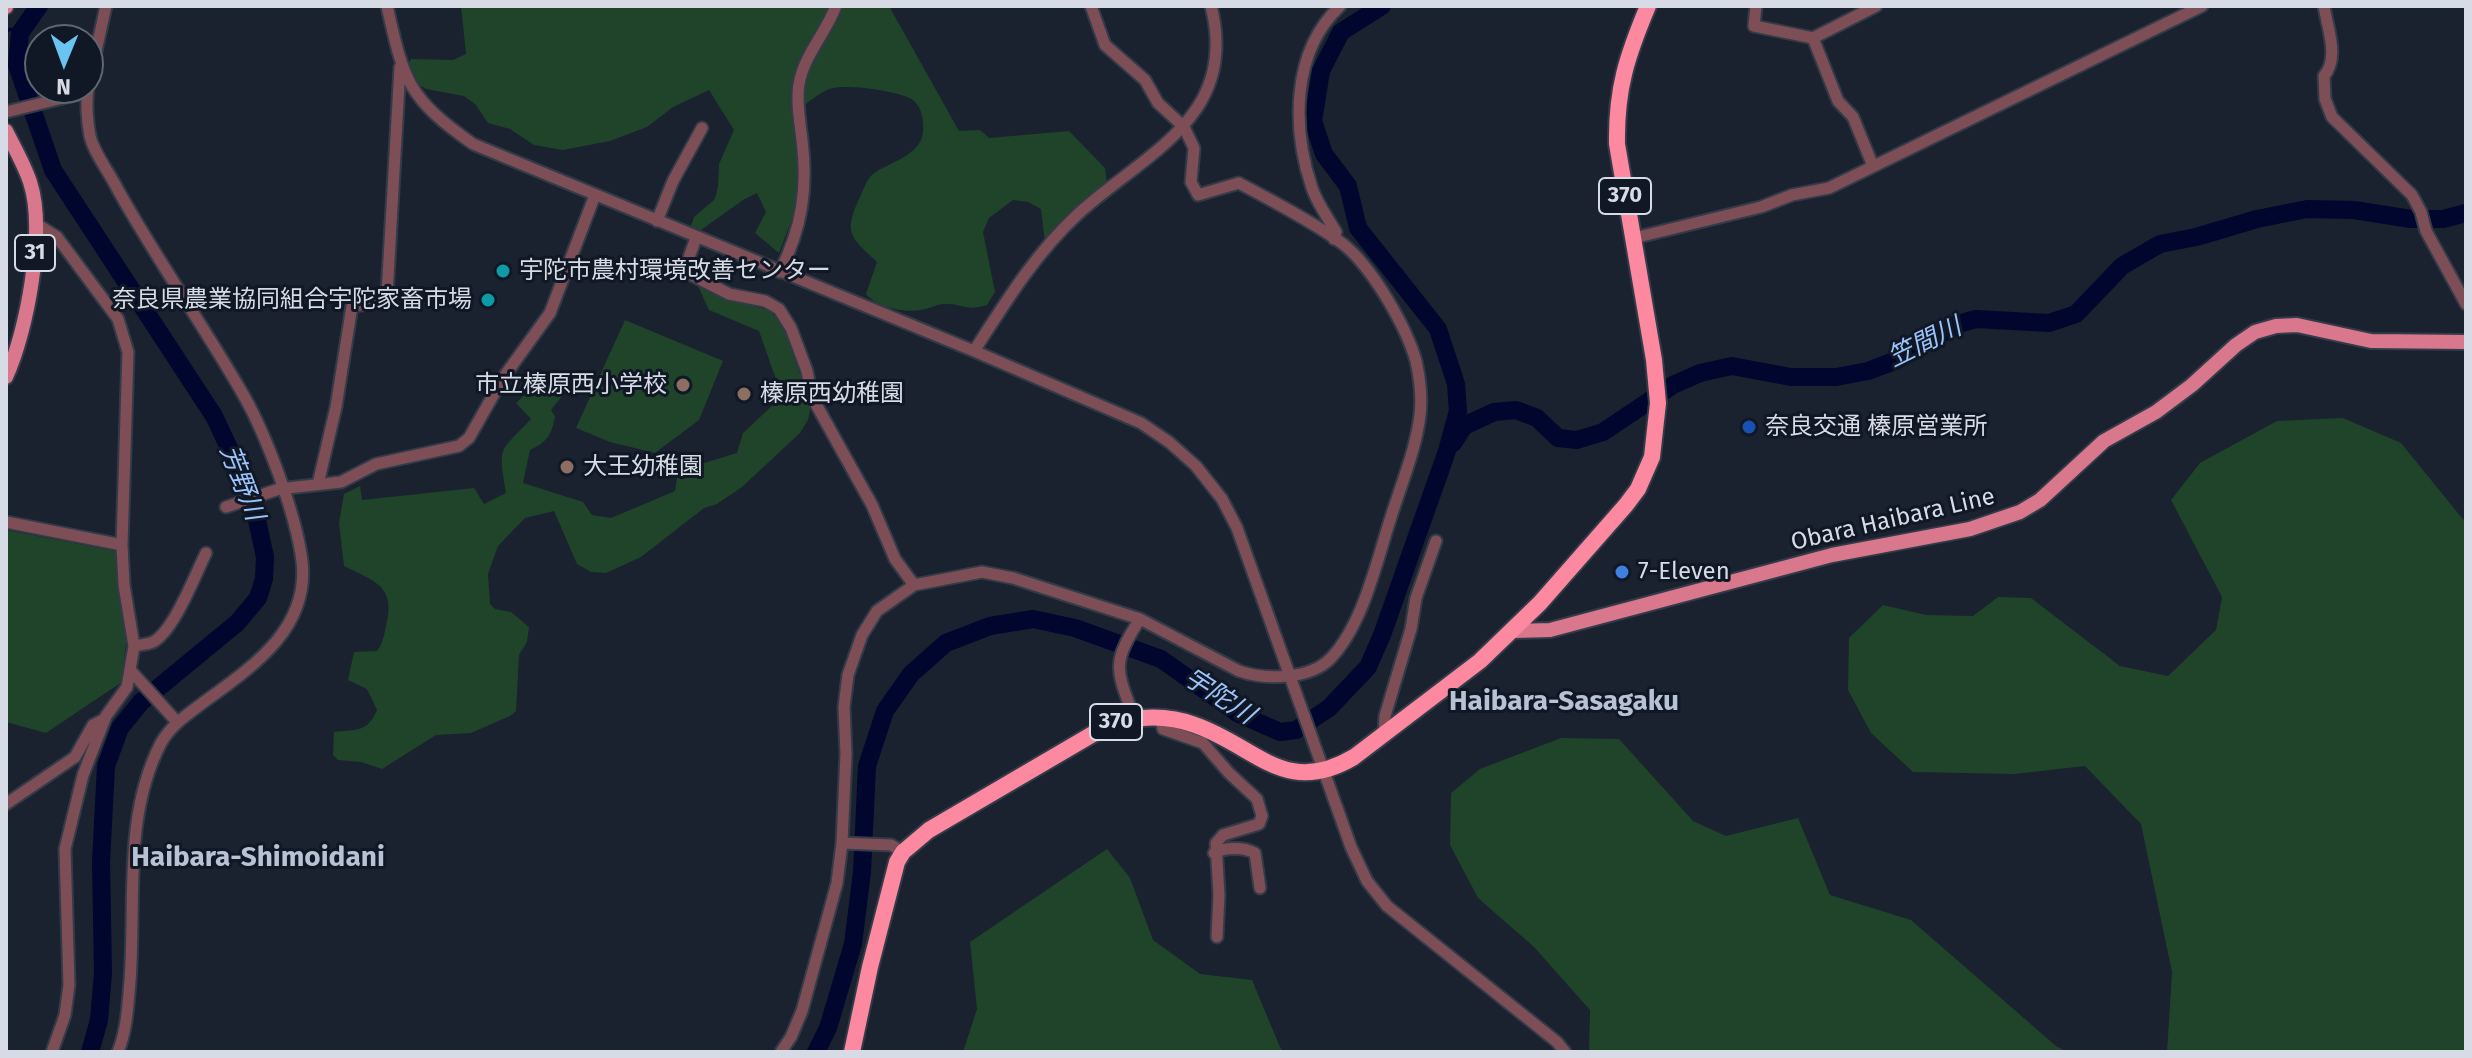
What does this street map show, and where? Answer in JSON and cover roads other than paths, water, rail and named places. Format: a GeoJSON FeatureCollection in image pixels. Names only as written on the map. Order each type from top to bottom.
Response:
{"type":"FeatureCollection","features":[{"type":"Feature","properties":{"kind":"highway","name":"370"},"geometry":{"type":"LineString","coordinates":[[896,848],[1110,724],[1134,717],[1193,724],[1217,734],[1260,760],[1285,769],[1324,772],[1354,757],[1480,661],[1514,631],[1588,549],[1638,489],[1652,457],[1658,396],[1634,238],[1618,161],[1616,118],[1623,73],[1648,6]]}},
{"type":"Feature","properties":{"kind":"highway"},"geometry":{"type":"LineString","coordinates":[[852,1052],[896,848]]}},
{"type":"Feature","properties":{"kind":"main road","name":"31"},"geometry":{"type":"LineString","coordinates":[[6,131],[30,183],[38,225],[18,352],[6,377]]}},
{"type":"Feature","properties":{"kind":"main road","name":"Obara Haibara Line"},"geometry":{"type":"LineString","coordinates":[[1514,631],[1550,630],[1832,555],[1970,529],[2020,512],[2040,500],[2104,441],[2156,412],[2255,332],[2297,325],[2371,341],[2466,342]]}},
{"type":"Feature","properties":{"kind":"street"},"geometry":{"type":"LineString","coordinates":[[387,6],[400,64],[415,94],[437,119],[473,144],[974,351],[1141,423],[1169,442],[1196,466],[1222,499],[1237,528],[1351,847],[1367,881],[1387,906],[1557,1042],[1565,1052]]}},
{"type":"Feature","properties":{"kind":"street"},"geometry":{"type":"LineString","coordinates":[[780,272],[795,242],[803,208],[799,84],[813,46],[836,6]]}},
{"type":"Feature","properties":{"kind":"street"},"geometry":{"type":"LineString","coordinates":[[781,1052],[802,1011],[837,883],[843,843],[844,707],[848,675],[862,635],[877,611],[914,585],[982,572],[1013,578],[1138,622],[1239,671],[1264,678],[1290,678],[1330,660],[1360,610],[1414,446],[1421,397],[1415,360],[1392,307],[1367,268],[1343,244],[1239,183],[1198,195],[1191,182],[1194,148],[1184,127],[1158,103],[1145,80],[1105,45],[1091,6]]}},
{"type":"Feature","properties":{"kind":"street"},"geometry":{"type":"LineString","coordinates":[[974,351],[1042,251],[1078,215],[1184,127],[1206,93],[1215,60],[1216,40],[1211,6]]}},
{"type":"Feature","properties":{"kind":"street"},"geometry":{"type":"LineString","coordinates":[[1334,239],[1336,232],[1313,192],[1298,130],[1304,68],[1314,43],[1331,14],[1340,6]]}},
{"type":"Feature","properties":{"kind":"street"},"geometry":{"type":"LineString","coordinates":[[1756,6],[1754,26],[1813,38],[1876,6]]}},
{"type":"Feature","properties":{"kind":"street"},"geometry":{"type":"LineString","coordinates":[[1634,238],[1761,207],[1792,195],[1829,188],[2202,6]]}},
{"type":"Feature","properties":{"kind":"street"},"geometry":{"type":"LineString","coordinates":[[2324,6],[2332,53],[2329,71],[2324,76],[2325,99],[2332,117],[2400,180],[2421,212],[2426,231],[2466,304]]}},
{"type":"Feature","properties":{"kind":"street"},"geometry":{"type":"LineString","coordinates":[[1813,38],[1838,101],[1853,117],[1873,166]]}},
{"type":"Feature","properties":{"kind":"street"},"geometry":{"type":"LineString","coordinates":[[318,484],[336,407],[352,306],[377,303],[387,295],[400,64]]}},
{"type":"Feature","properties":{"kind":"street"},"geometry":{"type":"LineString","coordinates":[[7,111],[35,104]]}},
{"type":"Feature","properties":{"kind":"street"},"geometry":{"type":"LineString","coordinates":[[89,104],[90,138],[140,229],[245,398],[282,489],[302,559],[303,579],[295,614],[286,631],[260,661],[174,718],[162,742],[139,804],[134,843],[133,932],[127,1016],[118,1052]]}},
{"type":"Feature","properties":{"kind":"street"},"geometry":{"type":"LineString","coordinates":[[657,221],[673,181],[702,128]]}},
{"type":"Feature","properties":{"kind":"street"},"geometry":{"type":"LineString","coordinates":[[226,507],[282,489],[341,482],[376,464],[459,446],[469,438],[503,378],[550,313],[595,195]]}},
{"type":"Feature","properties":{"kind":"street"},"geometry":{"type":"LineString","coordinates":[[38,225],[57,237],[118,319],[128,352],[122,545],[135,675],[105,719],[83,775],[65,849],[69,985],[65,1015],[52,1052]]}},
{"type":"Feature","properties":{"kind":"street"},"geometry":{"type":"LineString","coordinates":[[696,238],[684,271],[729,294],[765,301],[779,309],[791,328],[807,371],[812,397],[872,505],[895,559],[914,585]]}},
{"type":"Feature","properties":{"kind":"street"},"geometry":{"type":"LineString","coordinates":[[6,522],[122,545]]}},
{"type":"Feature","properties":{"kind":"street"},"geometry":{"type":"LineString","coordinates":[[1384,733],[1385,716],[1411,629],[1416,598],[1436,541]]}},
{"type":"Feature","properties":{"kind":"street"},"geometry":{"type":"LineString","coordinates":[[134,646],[152,642],[173,619],[206,553]]}},
{"type":"Feature","properties":{"kind":"street"},"geometry":{"type":"LineString","coordinates":[[1134,717],[1117,663],[1138,622]]}},
{"type":"Feature","properties":{"kind":"street"},"geometry":{"type":"LineString","coordinates":[[135,675],[174,718]]}},
{"type":"Feature","properties":{"kind":"street"},"geometry":{"type":"LineString","coordinates":[[1161,718],[1163,729],[1203,743],[1260,804],[1262,816],[1259,824],[1223,835],[1216,843],[1214,853],[1219,895],[1217,937]]}},
{"type":"Feature","properties":{"kind":"street"},"geometry":{"type":"LineString","coordinates":[[6,804],[75,757],[93,725],[105,719]]}},
{"type":"Feature","properties":{"kind":"street"},"geometry":{"type":"LineString","coordinates":[[843,843],[896,848]]}},
{"type":"Feature","properties":{"kind":"street"},"geometry":{"type":"LineString","coordinates":[[1214,853],[1222,849],[1248,849],[1255,853],[1260,888]]}},
{"type":"Feature","properties":{"kind":"waterway","name":"芳野川"},"geometry":{"type":"LineString","coordinates":[[39,6],[20,33],[17,65],[53,170],[214,416],[252,497],[265,557],[264,579],[258,598],[237,623],[141,702],[120,728],[106,766],[101,862],[103,973],[99,1020],[90,1052]]}},
{"type":"Feature","properties":{"kind":"waterway","name":"宇陀川"},"geometry":{"type":"LineString","coordinates":[[816,1052],[828,1028],[853,944],[862,872],[867,766],[885,711],[911,674],[946,643],[990,626],[1033,619],[1075,628],[1161,659],[1237,713],[1280,732],[1296,730],[1329,708],[1368,667],[1447,451],[1458,411],[1456,384],[1438,329],[1358,228],[1348,186],[1324,154],[1313,121],[1321,71],[1341,32],[1382,6]]}},
{"type":"Feature","properties":{"kind":"waterway"},"geometry":{"type":"LineString","coordinates":[[6,32],[10,29],[20,33]]}},
{"type":"Feature","properties":{"kind":"waterway","name":"笠間川"},"geometry":{"type":"LineString","coordinates":[[1453,443],[1464,426],[1494,412],[1516,410],[1537,418],[1558,438],[1577,440],[1603,432],[1673,385],[1700,373],[1732,366],[1791,377],[1836,377],[1868,371],[1897,360],[1958,324],[1976,319],[2049,323],[2076,314],[2122,266],[2160,244],[2257,219],[2307,209],[2354,210],[2411,219],[2443,219],[2466,213]]}},
{"type":"Feature","properties":{"kind":"place","name":"宇陀市農村環境改善センター"},"geometry":{"type":"Point","coordinates":[503,271]}},
{"type":"Feature","properties":{"kind":"place","name":"奈良県農業協同組合宇陀家畜市場"},"geometry":{"type":"Point","coordinates":[488,300]}},
{"type":"Feature","properties":{"kind":"place","name":"市立榛原西小学校"},"geometry":{"type":"Point","coordinates":[683,385]}},
{"type":"Feature","properties":{"kind":"place","name":"榛原西幼稚園"},"geometry":{"type":"Point","coordinates":[744,394]}},
{"type":"Feature","properties":{"kind":"place","name":"奈良交通 榛原営業所"},"geometry":{"type":"Point","coordinates":[1749,427]}},
{"type":"Feature","properties":{"kind":"place","name":"大王幼稚園"},"geometry":{"type":"Point","coordinates":[567,467]}},
{"type":"Feature","properties":{"kind":"place","name":"7-Eleven"},"geometry":{"type":"Point","coordinates":[1622,572]}},
{"type":"Feature","properties":{"kind":"district","name":"Haibara-Sasagaku"},"geometry":{"type":"Point","coordinates":[1564,702]}},
{"type":"Feature","properties":{"kind":"district","name":"Haibara-Shimoidani"},"geometry":{"type":"Point","coordinates":[258,858]}}]}
